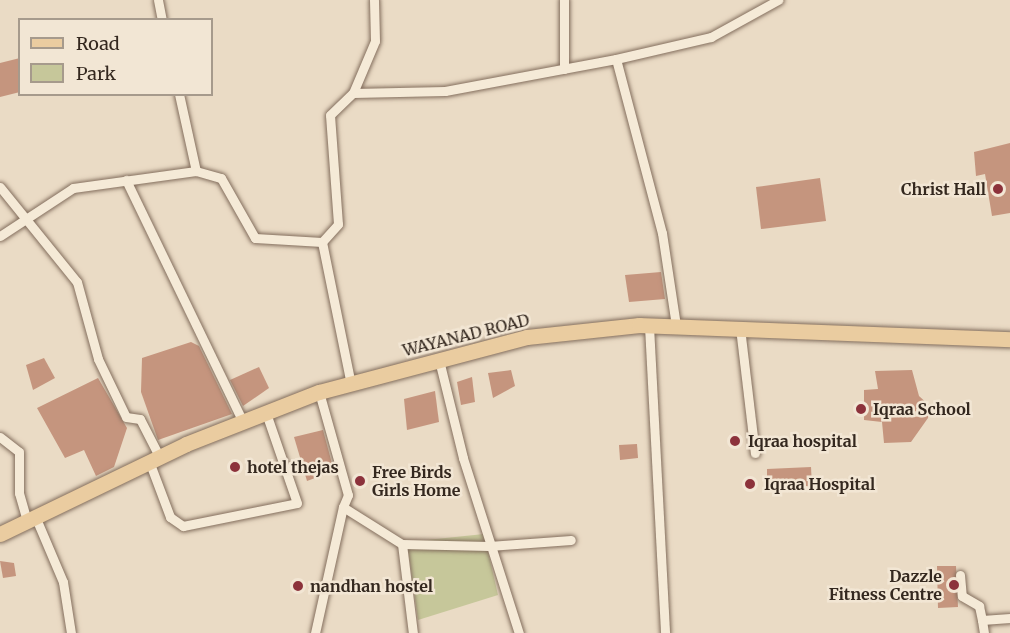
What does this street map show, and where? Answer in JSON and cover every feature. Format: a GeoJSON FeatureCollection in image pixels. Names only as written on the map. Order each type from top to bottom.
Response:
{"type":"FeatureCollection","features":[{"type":"Feature","properties":{"kind":"main road","name":"WAYANAD ROAD"},"geometry":{"type":"LineString","coordinates":[[0,534],[154,459],[319,392],[527,337],[649,326],[676,326],[740,328],[829,337],[1010,339]]}},
{"type":"Feature","properties":{"kind":"street"},"geometry":{"type":"LineString","coordinates":[[158,0],[162,18]]}},
{"type":"Feature","properties":{"kind":"street"},"geometry":{"type":"LineString","coordinates":[[322,242],[339,224],[330,115],[353,93],[375,40],[374,0]]}},
{"type":"Feature","properties":{"kind":"street"},"geometry":{"type":"LineString","coordinates":[[564,0],[564,69]]}},
{"type":"Feature","properties":{"kind":"street"},"geometry":{"type":"LineString","coordinates":[[353,93],[445,91],[616,59],[711,37],[778,0]]}},
{"type":"Feature","properties":{"kind":"street"},"geometry":{"type":"LineString","coordinates":[[616,59],[662,233],[676,326]]}},
{"type":"Feature","properties":{"kind":"street"},"geometry":{"type":"LineString","coordinates":[[179,96],[196,171]]}},
{"type":"Feature","properties":{"kind":"street"},"geometry":{"type":"LineString","coordinates":[[0,237],[25,218],[73,188],[196,171],[221,178],[255,238],[322,242]]}},
{"type":"Feature","properties":{"kind":"street"},"geometry":{"type":"LineString","coordinates":[[126,180],[243,422]]}},
{"type":"Feature","properties":{"kind":"street"},"geometry":{"type":"LineString","coordinates":[[0,187],[77,282],[98,359],[126,417],[141,419],[170,517],[183,526],[297,503],[266,413]]}},
{"type":"Feature","properties":{"kind":"street"},"geometry":{"type":"LineString","coordinates":[[322,242],[351,384]]}},
{"type":"Feature","properties":{"kind":"street"},"geometry":{"type":"LineString","coordinates":[[649,326],[665,633]]}},
{"type":"Feature","properties":{"kind":"street"},"geometry":{"type":"LineString","coordinates":[[740,328],[755,453]]}},
{"type":"Feature","properties":{"kind":"street"},"geometry":{"type":"LineString","coordinates":[[439,360],[489,546],[519,633]]}},
{"type":"Feature","properties":{"kind":"street"},"geometry":{"type":"LineString","coordinates":[[315,633],[343,507],[348,495],[319,392]]}},
{"type":"Feature","properties":{"kind":"street"},"geometry":{"type":"LineString","coordinates":[[0,437],[20,452],[19,493],[63,582],[71,633]]}},
{"type":"Feature","properties":{"kind":"street"},"geometry":{"type":"LineString","coordinates":[[343,507],[402,544],[489,546],[572,540]]}},
{"type":"Feature","properties":{"kind":"street"},"geometry":{"type":"LineString","coordinates":[[402,544],[413,633]]}},
{"type":"Feature","properties":{"kind":"street"},"geometry":{"type":"LineString","coordinates":[[960,575],[962,596],[979,606],[984,633]]}},
{"type":"Feature","properties":{"kind":"street"},"geometry":{"type":"LineString","coordinates":[[982,620],[1010,618]]}},
{"type":"Feature","properties":{"kind":"green space"},"geometry":{"type":"Polygon","coordinates":[[[484,534],[498,595],[418,620],[407,542],[484,534]]]}},
{"type":"Feature","properties":{"kind":"building"},"geometry":{"type":"Polygon","coordinates":[[[18,58],[18,92],[0,97],[0,63],[18,58]]]}},
{"type":"Feature","properties":{"kind":"building","name":"Christ Hall"},"geometry":{"type":"Polygon","coordinates":[[[1010,143],[1010,213],[992,216],[985,174],[976,176],[974,152],[1010,143]]]}},
{"type":"Feature","properties":{"kind":"building"},"geometry":{"type":"Polygon","coordinates":[[[820,178],[826,221],[761,229],[756,187],[820,178]]]}},
{"type":"Feature","properties":{"kind":"building"},"geometry":{"type":"Polygon","coordinates":[[[661,272],[665,299],[629,302],[625,275],[661,272]]]}},
{"type":"Feature","properties":{"kind":"building"},"geometry":{"type":"Polygon","coordinates":[[[191,342],[199,346],[232,414],[158,440],[141,392],[142,358],[191,342]]]}},
{"type":"Feature","properties":{"kind":"building"},"geometry":{"type":"Polygon","coordinates":[[[44,358],[55,378],[33,390],[26,365],[44,358]]]}},
{"type":"Feature","properties":{"kind":"building"},"geometry":{"type":"Polygon","coordinates":[[[259,367],[269,388],[243,406],[230,380],[259,367]]]}},
{"type":"Feature","properties":{"kind":"building"},"geometry":{"type":"Polygon","coordinates":[[[511,370],[515,386],[493,398],[488,373],[511,370]]]}},
{"type":"Feature","properties":{"kind":"building"},"geometry":{"type":"Polygon","coordinates":[[[912,370],[919,396],[930,406],[928,418],[911,442],[884,443],[882,422],[864,420],[864,390],[878,389],[875,371],[912,370]]]}},
{"type":"Feature","properties":{"kind":"building"},"geometry":{"type":"Polygon","coordinates":[[[472,377],[475,402],[461,405],[457,382],[472,377]]]}},
{"type":"Feature","properties":{"kind":"building"},"geometry":{"type":"Polygon","coordinates":[[[98,378],[127,428],[114,467],[96,476],[84,450],[65,458],[37,408],[98,378]]]}},
{"type":"Feature","properties":{"kind":"building"},"geometry":{"type":"Polygon","coordinates":[[[435,391],[439,422],[407,430],[404,399],[435,391]]]}},
{"type":"Feature","properties":{"kind":"building"},"geometry":{"type":"Polygon","coordinates":[[[323,430],[334,471],[307,481],[294,437],[323,430]]]}},
{"type":"Feature","properties":{"kind":"building"},"geometry":{"type":"Polygon","coordinates":[[[637,444],[638,458],[620,460],[619,445],[637,444]]]}},
{"type":"Feature","properties":{"kind":"building"},"geometry":{"type":"Polygon","coordinates":[[[811,467],[812,486],[767,488],[767,469],[811,467]]]}},
{"type":"Feature","properties":{"kind":"building"},"geometry":{"type":"Polygon","coordinates":[[[0,561],[14,563],[16,576],[3,578],[0,561]]]}},
{"type":"Feature","properties":{"kind":"building"},"geometry":{"type":"Polygon","coordinates":[[[937,566],[956,566],[958,607],[938,608],[937,566]]]}},
{"type":"Feature","properties":{"kind":"place","name":"Christ Hall"},"geometry":{"type":"Point","coordinates":[998,189]}},
{"type":"Feature","properties":{"kind":"place","name":"Iqraa School"},"geometry":{"type":"Point","coordinates":[861,409]}},
{"type":"Feature","properties":{"kind":"place","name":"Iqraa hospital"},"geometry":{"type":"Point","coordinates":[735,441]}},
{"type":"Feature","properties":{"kind":"place","name":"hotel thejas"},"geometry":{"type":"Point","coordinates":[235,467]}},
{"type":"Feature","properties":{"kind":"place","name":"Free Birds Girls Home"},"geometry":{"type":"Point","coordinates":[360,481]}},
{"type":"Feature","properties":{"kind":"place","name":"Iqraa Hospital"},"geometry":{"type":"Point","coordinates":[750,484]}},
{"type":"Feature","properties":{"kind":"place","name":"Dazzle Fitness Centre"},"geometry":{"type":"Point","coordinates":[954,585]}},
{"type":"Feature","properties":{"kind":"place","name":"nandhan hostel"},"geometry":{"type":"Point","coordinates":[298,586]}}]}
